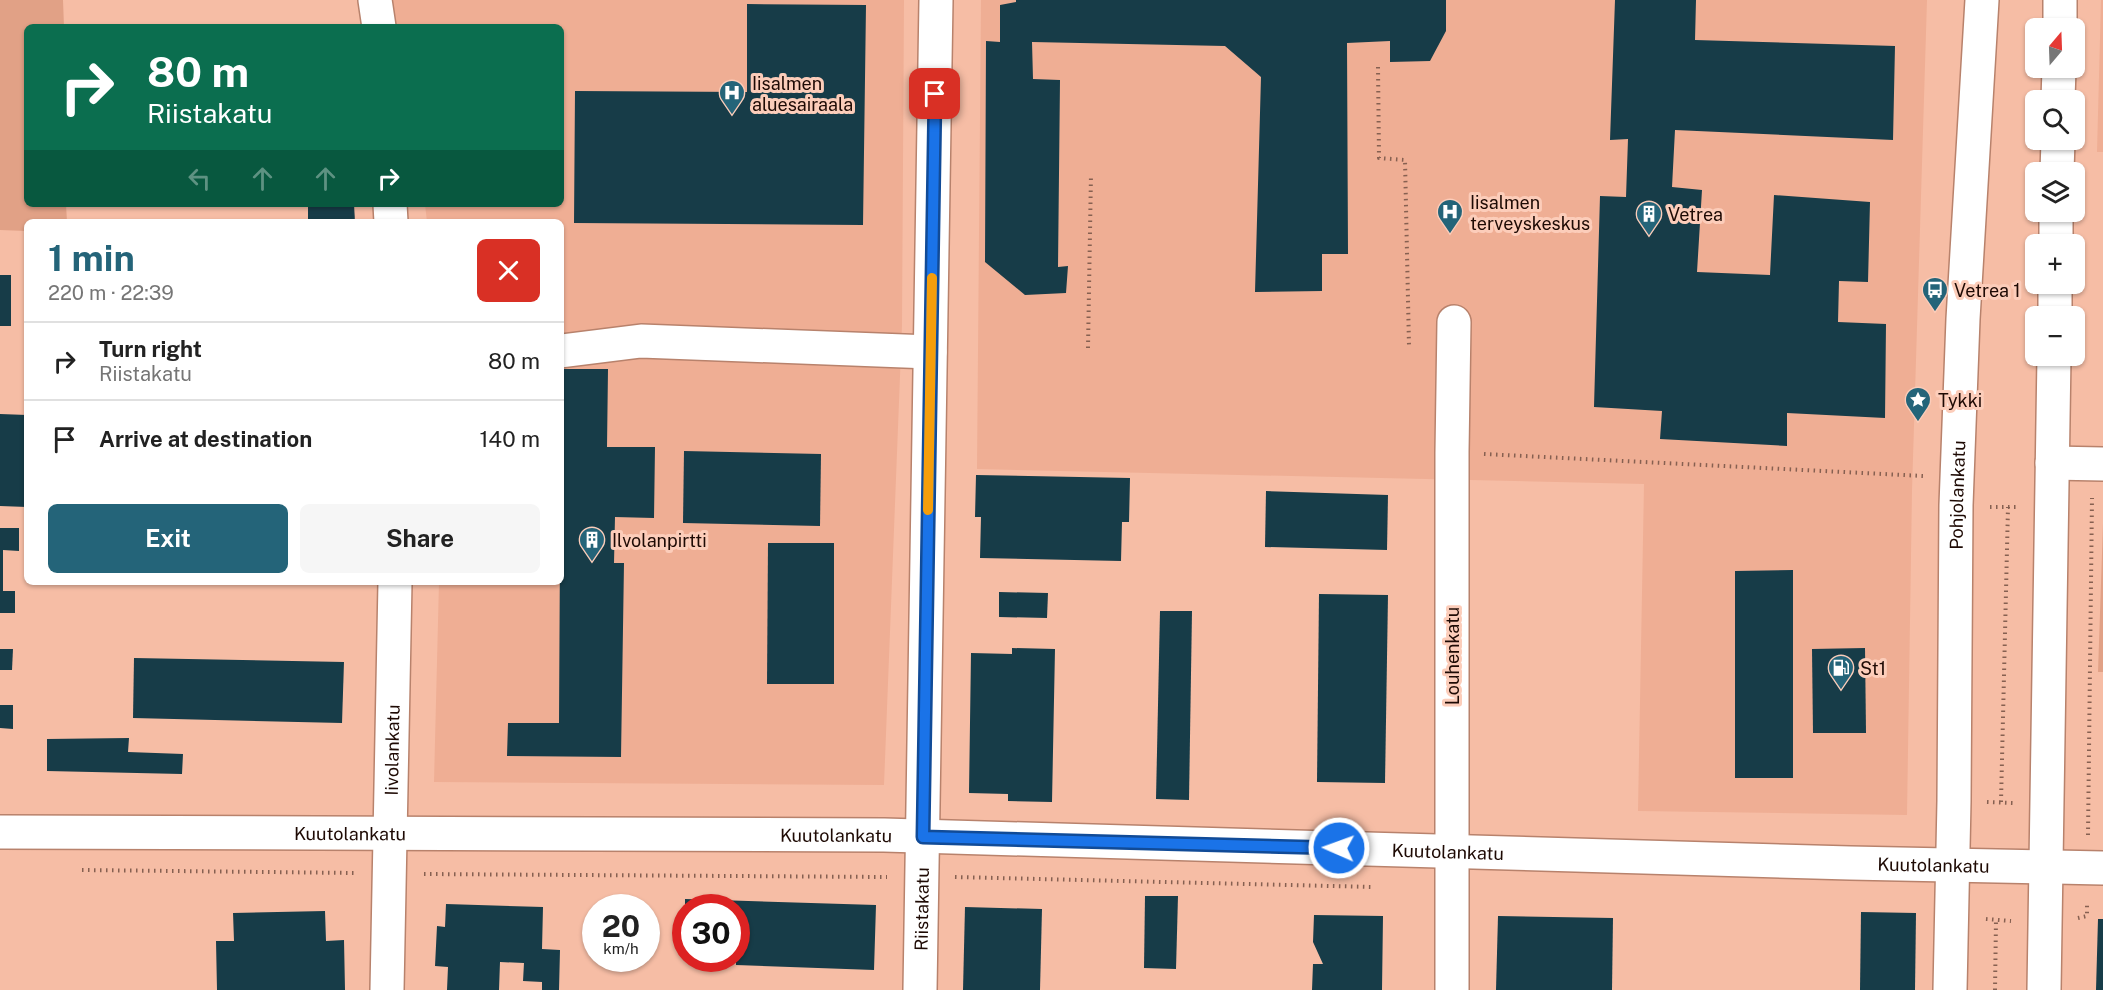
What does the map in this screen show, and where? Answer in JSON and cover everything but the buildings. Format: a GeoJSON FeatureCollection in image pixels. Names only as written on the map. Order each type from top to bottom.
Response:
{"type":"FeatureCollection","features":[{"type":"Feature","properties":{"kind":"street"},"geometry":{"type":"LineString","coordinates":[[375,0],[379,24]]}},
{"type":"Feature","properties":{"kind":"street","name":"Riistakatu"},"geometry":{"type":"LineString","coordinates":[[920,990],[936,0]]}},
{"type":"Feature","properties":{"kind":"street","name":"Pohjolankatu"},"geometry":{"type":"LineString","coordinates":[[1950,990],[1957,482],[1964,307],[1982,0]]}},
{"type":"Feature","properties":{"kind":"street"},"geometry":{"type":"LineString","coordinates":[[2060,0],[2060,18]]}},
{"type":"Feature","properties":{"kind":"street","name":"Louhenkatu"},"geometry":{"type":"LineString","coordinates":[[1452,990],[1454,322]]}},
{"type":"Feature","properties":{"kind":"street"},"geometry":{"type":"LineString","coordinates":[[564,351],[641,341],[930,352]]}},
{"type":"Feature","properties":{"kind":"street"},"geometry":{"type":"LineString","coordinates":[[2044,990],[2054,366]]}},
{"type":"Feature","properties":{"kind":"street"},"geometry":{"type":"LineString","coordinates":[[2052,464],[2103,464]]}},
{"type":"Feature","properties":{"kind":"street","name":"Iivolankatu"},"geometry":{"type":"LineString","coordinates":[[387,990],[395,585]]}},
{"type":"Feature","properties":{"kind":"street","name":"Kuutolankatu"},"geometry":{"type":"LineString","coordinates":[[0,832],[884,835],[2103,868]]}},
{"type":"Feature","properties":{"kind":"path"},"geometry":{"type":"LineString","coordinates":[[1378,67],[1379,158],[1405,160],[1409,346]]}},
{"type":"Feature","properties":{"kind":"path"},"geometry":{"type":"LineString","coordinates":[[1088,348],[1091,174]]}},
{"type":"Feature","properties":{"kind":"path"},"geometry":{"type":"LineString","coordinates":[[1452,452],[1924,476]]}},
{"type":"Feature","properties":{"kind":"path"},"geometry":{"type":"LineString","coordinates":[[1987,507],[2025,507]]}},
{"type":"Feature","properties":{"kind":"path"},"geometry":{"type":"LineString","coordinates":[[2001,802],[2008,507]]}},
{"type":"Feature","properties":{"kind":"path"},"geometry":{"type":"LineString","coordinates":[[1995,990],[1996,920]]}},
{"type":"Feature","properties":{"kind":"shaded area"},"geometry":{"type":"Polygon","coordinates":[[[0,0],[63,0],[64,24],[24,24],[24,207],[66,207],[67,219],[24,219],[24,231],[0,230],[0,0]]]}},
{"type":"Feature","properties":{"kind":"shaded area"},"geometry":{"type":"Polygon","coordinates":[[[392,0],[904,0],[902,325],[884,785],[434,782],[439,585],[564,585],[564,219],[427,219],[425,207],[564,207],[564,24],[396,24],[392,0]]]}},
{"type":"Feature","properties":{"kind":"shaded area","name":"Iisalmen terveyskeskus"},"geometry":{"type":"Polygon","coordinates":[[[981,0],[1927,0],[1912,491],[1907,815],[1638,811],[1644,484],[977,469],[981,0]]]}},
{"type":"Feature","properties":{"kind":"shaded area"},"geometry":{"type":"Polygon","coordinates":[[[2101,0],[2103,0],[2103,152],[2097,152],[2101,0]]]}},
{"type":"Feature","properties":{"kind":"shaded area"},"geometry":{"type":"Polygon","coordinates":[[[2103,524],[2103,672],[2098,672],[2103,524]]]}},
{"type":"Feature","properties":{"kind":"slow traffic"},"geometry":{"type":"LineString","coordinates":[[928,510],[932,278]]}},
{"type":"Feature","properties":{"kind":"place","name":"Iisalmen aluesairaala"},"geometry":{"type":"Point","coordinates":[732,116]}},
{"type":"Feature","properties":{"kind":"place","name":"Iisalmen terveyskeskus"},"geometry":{"type":"Point","coordinates":[1450,235]}},
{"type":"Feature","properties":{"kind":"place","name":"Vetrea"},"geometry":{"type":"Point","coordinates":[1649,237]}},
{"type":"Feature","properties":{"kind":"place","name":"Vetrea 1"},"geometry":{"type":"Point","coordinates":[1935,313]}},
{"type":"Feature","properties":{"kind":"place","name":"Tykki"},"geometry":{"type":"Point","coordinates":[1918,423]}},
{"type":"Feature","properties":{"kind":"place","name":"Ilvolanpirtti"},"geometry":{"type":"Point","coordinates":[592,563]}},
{"type":"Feature","properties":{"kind":"place","name":"St1"},"geometry":{"type":"Point","coordinates":[1841,691]}},
{"type":"Feature","properties":{"kind":"route"},"geometry":{"type":"LineString","coordinates":[[935,94],[923,837],[1339,848]]}}]}
